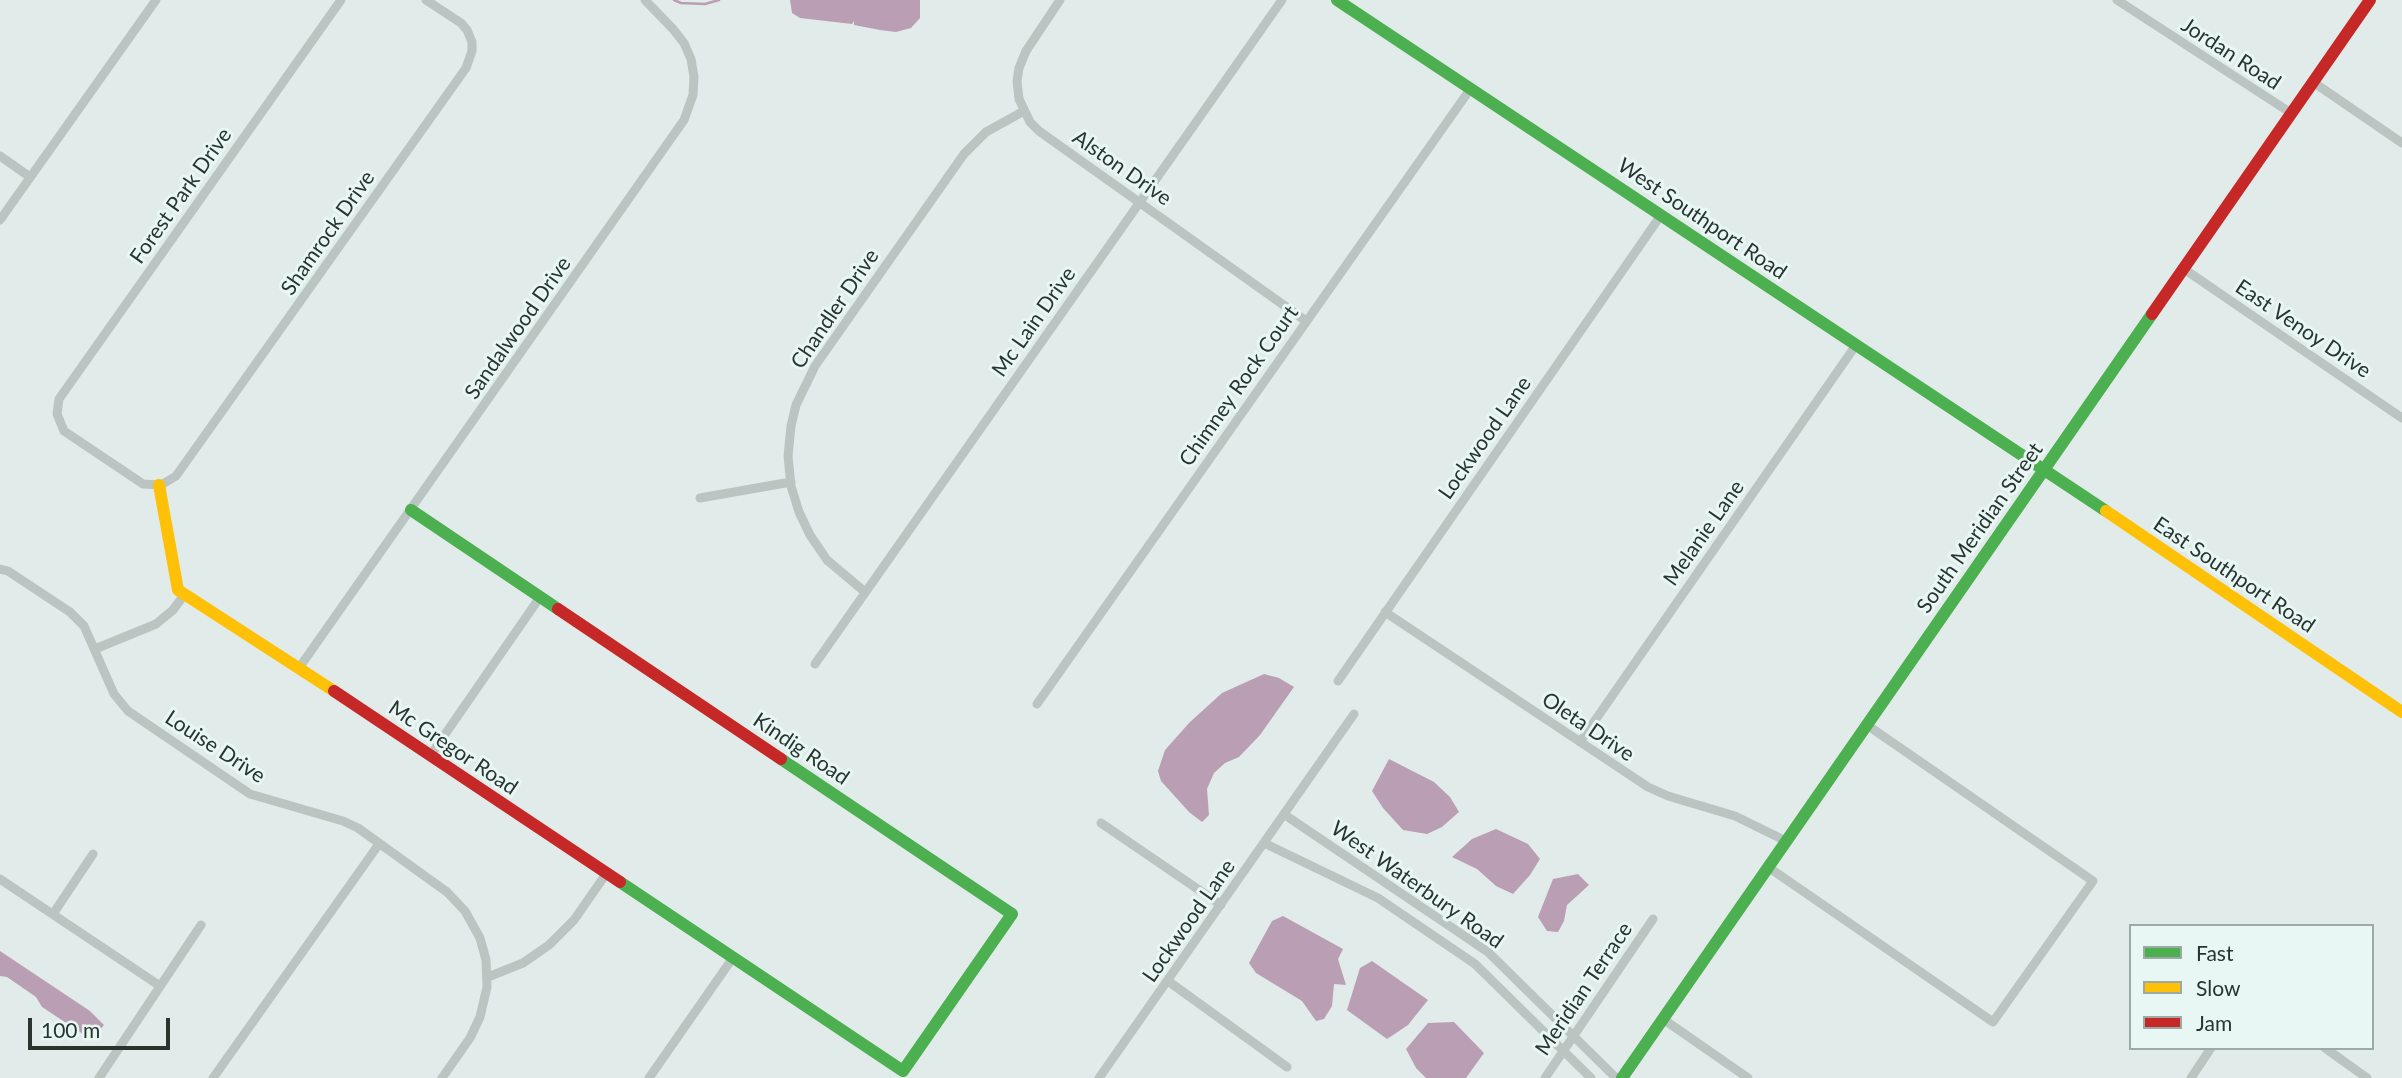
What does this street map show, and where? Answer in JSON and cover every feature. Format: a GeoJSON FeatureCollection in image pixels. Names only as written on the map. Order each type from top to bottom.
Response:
{"type":"FeatureCollection","features":[{"type":"Feature","properties":{"kind":"main road","name":"West Southport Road"},"geometry":{"type":"LineString","coordinates":[[1337,0],[2045,469]]}},
{"type":"Feature","properties":{"kind":"main road","name":"South Meridian Street"},"geometry":{"type":"LineString","coordinates":[[1622,1078],[2370,0]]}},
{"type":"Feature","properties":{"kind":"main road","name":"East Southport Road"},"geometry":{"type":"LineString","coordinates":[[2045,469],[2402,712]]}},
{"type":"Feature","properties":{"kind":"main road"},"geometry":{"type":"LineString","coordinates":[[159,485],[178,590],[184,595]]}},
{"type":"Feature","properties":{"kind":"main road","name":"Kindig Road"},"geometry":{"type":"LineString","coordinates":[[411,510],[1012,914],[903,1071]]}},
{"type":"Feature","properties":{"kind":"main road","name":"Mc Gregor Road"},"geometry":{"type":"LineString","coordinates":[[184,595],[299,668],[903,1071]]}},
{"type":"Feature","properties":{"kind":"street"},"geometry":{"type":"LineString","coordinates":[[0,220],[156,0]]}},
{"type":"Feature","properties":{"kind":"street","name":"Forest Park Drive"},"geometry":{"type":"LineString","coordinates":[[159,485],[139,482],[68,435],[57,414],[61,395],[341,0]]}},
{"type":"Feature","properties":{"kind":"street","name":"Shamrock Drive"},"geometry":{"type":"LineString","coordinates":[[159,485],[171,481],[178,474],[469,64],[472,47],[467,30],[461,23],[426,0]]}},
{"type":"Feature","properties":{"kind":"street","name":"Sandalwood Drive"},"geometry":{"type":"LineString","coordinates":[[299,668],[686,116],[694,86],[691,59],[684,43],[645,0]]}},
{"type":"Feature","properties":{"kind":"street"},"geometry":{"type":"LineString","coordinates":[[1024,111],[1017,86],[1020,63],[1060,0]]}},
{"type":"Feature","properties":{"kind":"street","name":"Mc Lain Drive"},"geometry":{"type":"LineString","coordinates":[[815,664],[1282,0]]}},
{"type":"Feature","properties":{"kind":"street","name":"Jordan Road"},"geometry":{"type":"LineString","coordinates":[[2117,0],[2291,113]]}},
{"type":"Feature","properties":{"kind":"street"},"geometry":{"type":"LineString","coordinates":[[2313,82],[2402,143]]}},
{"type":"Feature","properties":{"kind":"street","name":"Chimney Rock Court"},"geometry":{"type":"LineString","coordinates":[[1037,705],[1471,88]]}},
{"type":"Feature","properties":{"kind":"street","name":"Alston Drive"},"geometry":{"type":"LineString","coordinates":[[1024,111],[1039,131],[1306,321]]}},
{"type":"Feature","properties":{"kind":"street","name":"Chandler Drive"},"geometry":{"type":"LineString","coordinates":[[865,592],[827,560],[799,512],[788,456],[791,426],[799,396],[812,370],[964,154],[986,132],[1024,111]]}},
{"type":"Feature","properties":{"kind":"street"},"geometry":{"type":"LineString","coordinates":[[0,156],[30,177]]}},
{"type":"Feature","properties":{"kind":"street","name":"Lockwood Lane"},"geometry":{"type":"LineString","coordinates":[[1338,681],[1661,215]]}},
{"type":"Feature","properties":{"kind":"street","name":"East Venoy Drive"},"geometry":{"type":"LineString","coordinates":[[2184,269],[2402,418]]}},
{"type":"Feature","properties":{"kind":"street","name":"Melanie Lane"},"geometry":{"type":"LineString","coordinates":[[1580,742],[1856,345]]}},
{"type":"Feature","properties":{"kind":"street"},"geometry":{"type":"LineString","coordinates":[[700,498],[791,482]]}},
{"type":"Feature","properties":{"kind":"street","name":"Louise Drive"},"geometry":{"type":"LineString","coordinates":[[0,569],[70,612],[84,626],[114,694],[137,718],[250,794],[343,821],[358,828],[447,892],[466,911],[480,938],[488,977]]}},
{"type":"Feature","properties":{"kind":"street"},"geometry":{"type":"LineString","coordinates":[[95,649],[156,624],[173,610],[184,595]]}},
{"type":"Feature","properties":{"kind":"street"},"geometry":{"type":"LineString","coordinates":[[430,755],[540,597]]}},
{"type":"Feature","properties":{"kind":"street","name":"Oleta Drive"},"geometry":{"type":"LineString","coordinates":[[1385,612],[1659,793],[1735,816],[1786,841]]}},
{"type":"Feature","properties":{"kind":"street","name":"Lockwood Lane"},"geometry":{"type":"LineString","coordinates":[[1099,1078],[1354,714]]}},
{"type":"Feature","properties":{"kind":"street"},"geometry":{"type":"LineString","coordinates":[[1768,867],[1993,1022],[2093,881],[1867,726]]}},
{"type":"Feature","properties":{"kind":"street","name":"West Waterbury Road"},"geometry":{"type":"LineString","coordinates":[[1284,814],[1488,952],[1616,1078]]}},
{"type":"Feature","properties":{"kind":"street"},"geometry":{"type":"LineString","coordinates":[[1101,823],[1222,905]]}},
{"type":"Feature","properties":{"kind":"street"},"geometry":{"type":"LineString","coordinates":[[213,1078],[379,844]]}},
{"type":"Feature","properties":{"kind":"street","name":"West Waterbury Road"},"geometry":{"type":"LineString","coordinates":[[1264,844],[1378,898],[1475,964],[1591,1078]]}},
{"type":"Feature","properties":{"kind":"street"},"geometry":{"type":"LineString","coordinates":[[53,914],[93,854]]}},
{"type":"Feature","properties":{"kind":"street"},"geometry":{"type":"LineString","coordinates":[[442,1078],[470,1038],[480,1017],[488,977],[523,963],[549,946],[574,920],[606,874]]}},
{"type":"Feature","properties":{"kind":"street"},"geometry":{"type":"LineString","coordinates":[[0,879],[160,986]]}},
{"type":"Feature","properties":{"kind":"street","name":"Meridian Terrace"},"geometry":{"type":"LineString","coordinates":[[1545,1078],[1653,919]]}},
{"type":"Feature","properties":{"kind":"street"},"geometry":{"type":"LineString","coordinates":[[99,1078],[201,925]]}},
{"type":"Feature","properties":{"kind":"street"},"geometry":{"type":"LineString","coordinates":[[649,1078],[732,959]]}},
{"type":"Feature","properties":{"kind":"street"},"geometry":{"type":"LineString","coordinates":[[1168,981],[1287,1068]]}},
{"type":"Feature","properties":{"kind":"street"},"geometry":{"type":"LineString","coordinates":[[1663,1019],[1748,1078]]}},
{"type":"Feature","properties":{"kind":"street"},"geometry":{"type":"LineString","coordinates":[[2191,1078],[2210,1050]]}},
{"type":"Feature","properties":{"kind":"street"},"geometry":{"type":"LineString","coordinates":[[2328,1050],[2367,1078]]}},
{"type":"Feature","properties":{"kind":"shaded area"},"geometry":{"type":"Polygon","coordinates":[[[790,0],[920,0],[920,18],[911,28],[896,32],[880,30],[854,25],[854,21],[852,24],[800,18],[792,13],[790,0]]]}},
{"type":"Feature","properties":{"kind":"shaded area"},"geometry":{"type":"Polygon","coordinates":[[[1264,674],[1279,678],[1294,687],[1260,735],[1239,757],[1225,763],[1214,773],[1207,789],[1209,815],[1202,822],[1189,812],[1161,781],[1158,771],[1165,750],[1190,722],[1222,693],[1264,674]]]}},
{"type":"Feature","properties":{"kind":"shaded area"},"geometry":{"type":"Polygon","coordinates":[[[1389,759],[1434,782],[1450,797],[1459,812],[1442,827],[1427,834],[1403,830],[1372,791],[1389,759]]]}},
{"type":"Feature","properties":{"kind":"shaded area"},"geometry":{"type":"Polygon","coordinates":[[[1496,829],[1528,844],[1540,859],[1513,894],[1496,886],[1477,869],[1452,857],[1472,839],[1496,829]]]}},
{"type":"Feature","properties":{"kind":"shaded area"},"geometry":{"type":"Polygon","coordinates":[[[1578,874],[1589,885],[1567,905],[1564,921],[1558,932],[1547,931],[1538,917],[1553,879],[1578,874]]]}},
{"type":"Feature","properties":{"kind":"shaded area"},"geometry":{"type":"Polygon","coordinates":[[[1283,916],[1343,949],[1338,959],[1346,985],[1334,984],[1332,1006],[1324,1019],[1316,1021],[1302,1001],[1256,973],[1249,963],[1272,921],[1283,916]]]}},
{"type":"Feature","properties":{"kind":"shaded area"},"geometry":{"type":"Polygon","coordinates":[[[0,951],[90,1011],[104,1025],[94,1037],[86,1036],[42,1007],[36,997],[7,977],[0,976],[0,951]]]}},
{"type":"Feature","properties":{"kind":"shaded area"},"geometry":{"type":"Polygon","coordinates":[[[1372,961],[1428,1000],[1408,1025],[1387,1039],[1347,1010],[1360,968],[1372,961]]]}},
{"type":"Feature","properties":{"kind":"shaded area"},"geometry":{"type":"Polygon","coordinates":[[[1454,1022],[1484,1053],[1466,1078],[1426,1078],[1416,1068],[1406,1049],[1428,1023],[1454,1022]]]}},
{"type":"Feature","properties":{"kind":"waterway"},"geometry":{"type":"LineString","coordinates":[[674,0],[705,4],[719,0]]}},
{"type":"Feature","properties":{"kind":"traffic: fast"},"geometry":{"type":"LineString","coordinates":[[1337,0],[2106,511]]}},
{"type":"Feature","properties":{"kind":"traffic: fast"},"geometry":{"type":"LineString","coordinates":[[1622,1078],[2152,314]]}},
{"type":"Feature","properties":{"kind":"traffic: fast"},"geometry":{"type":"LineString","coordinates":[[411,510],[558,609]]}},
{"type":"Feature","properties":{"kind":"traffic: fast"},"geometry":{"type":"LineString","coordinates":[[620,882],[903,1071],[1012,914],[781,759]]}},
{"type":"Feature","properties":{"kind":"traffic: slow"},"geometry":{"type":"LineString","coordinates":[[159,485],[178,590],[334,691]]}},
{"type":"Feature","properties":{"kind":"traffic: slow"},"geometry":{"type":"LineString","coordinates":[[2106,511],[2402,712]]}},
{"type":"Feature","properties":{"kind":"traffic: jam"},"geometry":{"type":"LineString","coordinates":[[2152,314],[2370,0]]}},
{"type":"Feature","properties":{"kind":"traffic: jam"},"geometry":{"type":"LineString","coordinates":[[558,609],[781,759]]}},
{"type":"Feature","properties":{"kind":"traffic: jam"},"geometry":{"type":"LineString","coordinates":[[334,691],[620,882]]}}]}
